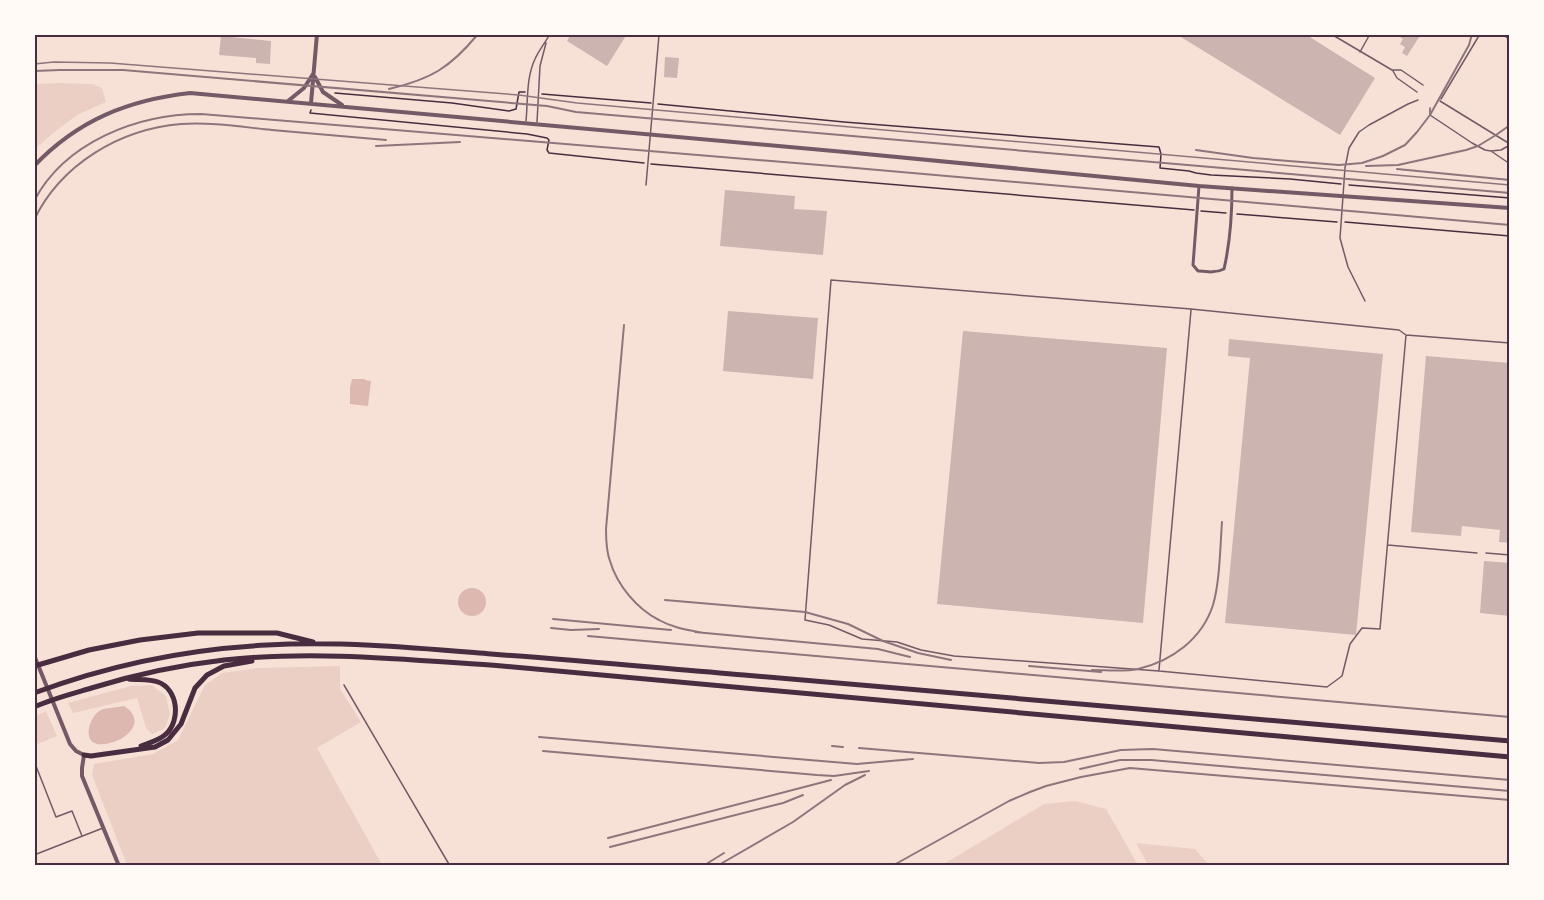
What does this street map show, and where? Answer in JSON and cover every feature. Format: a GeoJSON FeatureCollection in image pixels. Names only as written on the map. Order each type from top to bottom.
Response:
{"type":"FeatureCollection","features":[{"type":"Feature","properties":{"kind":"highway"},"geometry":{"type":"LineString","coordinates":[[38,665],[89,650],[140,640],[198,633],[278,633],[324,644]]}},
{"type":"Feature","properties":{"kind":"highway"},"geometry":{"type":"LineString","coordinates":[[37,692],[105,670],[179,655],[258,646],[324,644],[502,655],[1509,741]]}},
{"type":"Feature","properties":{"kind":"highway"},"geometry":{"type":"LineString","coordinates":[[84,755],[155,747],[168,740],[181,724],[195,688],[207,675],[224,666],[280,657]]}},
{"type":"Feature","properties":{"kind":"highway"},"geometry":{"type":"LineString","coordinates":[[34,707],[122,679],[204,663],[280,657],[368,657],[502,666],[1509,757]]}},
{"type":"Feature","properties":{"kind":"highway"},"geometry":{"type":"LineString","coordinates":[[122,679],[158,682],[169,689],[176,704],[175,718],[166,735],[134,749]]}},
{"type":"Feature","properties":{"kind":"street"},"geometry":{"type":"LineString","coordinates":[[311,103],[316,34]]}},
{"type":"Feature","properties":{"kind":"street"},"geometry":{"type":"LineString","coordinates":[[288,101],[304,88],[314,74]]}},
{"type":"Feature","properties":{"kind":"street"},"geometry":{"type":"LineString","coordinates":[[314,74],[323,92],[344,106]]}},
{"type":"Feature","properties":{"kind":"street"},"geometry":{"type":"LineString","coordinates":[[34,166],[79,128],[106,114],[143,100],[190,93],[1199,186],[1509,208]]}},
{"type":"Feature","properties":{"kind":"street"},"geometry":{"type":"LineString","coordinates":[[1199,186],[1193,265],[1198,272],[1212,273],[1224,269],[1227,258],[1232,188]]}},
{"type":"Feature","properties":{"kind":"street"},"geometry":{"type":"LineString","coordinates":[[34,655],[70,744],[84,755],[82,776],[119,866]]}},
{"type":"Feature","properties":{"kind":"lane"},"geometry":{"type":"LineString","coordinates":[[526,123],[533,64],[550,34]]}},
{"type":"Feature","properties":{"kind":"lane"},"geometry":{"type":"LineString","coordinates":[[1331,34],[1392,70],[1397,78],[1417,92]]}},
{"type":"Feature","properties":{"kind":"lane"},"geometry":{"type":"LineString","coordinates":[[1360,52],[1370,34]]}},
{"type":"Feature","properties":{"kind":"lane"},"geometry":{"type":"LineString","coordinates":[[1431,108],[1430,115],[1485,150],[1501,150],[1509,145],[1441,100],[1480,34]]}},
{"type":"Feature","properties":{"kind":"lane"},"geometry":{"type":"LineString","coordinates":[[1502,34],[1509,40]]}},
{"type":"Feature","properties":{"kind":"lane"},"geometry":{"type":"LineString","coordinates":[[646,185],[659,35]]}},
{"type":"Feature","properties":{"kind":"lane"},"geometry":{"type":"LineString","coordinates":[[537,124],[540,66],[547,40]]}},
{"type":"Feature","properties":{"kind":"lane"},"geometry":{"type":"LineString","coordinates":[[1392,70],[1401,70],[1423,85]]}},
{"type":"Feature","properties":{"kind":"lane"},"geometry":{"type":"LineString","coordinates":[[1365,301],[1348,267],[1340,238],[1347,154],[1359,132],[1418,100]]}},
{"type":"Feature","properties":{"kind":"lane"},"geometry":{"type":"LineString","coordinates":[[1491,151],[1509,164]]}},
{"type":"Feature","properties":{"kind":"lane"},"geometry":{"type":"LineString","coordinates":[[1406,335],[1380,628],[1362,628],[1350,644],[1342,676],[1327,687],[1159,671],[954,656],[921,650],[897,642],[862,639],[829,625],[805,620],[831,280],[1191,309],[1399,330],[1406,335],[1509,343]]}},
{"type":"Feature","properties":{"kind":"lane"},"geometry":{"type":"LineString","coordinates":[[1159,671],[1191,309]]}},
{"type":"Feature","properties":{"kind":"lane"},"geometry":{"type":"LineString","coordinates":[[1387,545],[1477,552]]}},
{"type":"Feature","properties":{"kind":"lane"},"geometry":{"type":"LineString","coordinates":[[1486,553],[1509,555]]}},
{"type":"Feature","properties":{"kind":"lane"},"geometry":{"type":"LineString","coordinates":[[344,685],[450,866]]}},
{"type":"Feature","properties":{"kind":"lane"},"geometry":{"type":"LineString","coordinates":[[34,766],[36,766],[56,817],[72,811],[82,836]]}},
{"type":"Feature","properties":{"kind":"lane"},"geometry":{"type":"LineString","coordinates":[[34,855],[104,828]]}},
{"type":"Feature","properties":{"kind":"path"},"geometry":{"type":"LineString","coordinates":[[330,93],[509,111],[516,109],[519,92],[529,92]]}},
{"type":"Feature","properties":{"kind":"path"},"geometry":{"type":"LineString","coordinates":[[539,94],[685,106],[844,123],[1159,147],[1161,168],[1211,175],[1310,180],[1509,198]]}},
{"type":"Feature","properties":{"kind":"path"},"geometry":{"type":"LineString","coordinates":[[310,113],[527,134],[547,138],[549,153],[649,164],[1509,236]]}},
{"type":"Feature","properties":{"kind":"shaded area"},"geometry":{"type":"Polygon","coordinates":[[[35,84],[92,84],[102,88],[106,102],[77,115],[35,149],[35,84]]]}},
{"type":"Feature","properties":{"kind":"shaded area"},"geometry":{"type":"Polygon","coordinates":[[[352,379],[371,381],[368,406],[350,404],[352,379]]]}},
{"type":"Feature","properties":{"kind":"shaded area"},"geometry":{"type":"Polygon","coordinates":[[[472,588],[482,592],[486,602],[482,612],[472,616],[462,612],[458,602],[462,592],[472,588]]]}},
{"type":"Feature","properties":{"kind":"shaded area"},"geometry":{"type":"Polygon","coordinates":[[[340,666],[340,689],[361,722],[317,748],[382,865],[127,865],[92,775],[94,764],[153,754],[178,740],[205,685],[222,673],[258,668],[340,666]]]}},
{"type":"Feature","properties":{"kind":"shaded area"},"geometry":{"type":"Polygon","coordinates":[[[152,685],[166,696],[170,714],[165,728],[152,734],[146,728],[137,698],[73,713],[68,703],[131,686],[152,685]]]}},
{"type":"Feature","properties":{"kind":"shaded area"},"geometry":{"type":"Polygon","coordinates":[[[124,706],[132,713],[135,720],[129,733],[106,744],[93,742],[90,739],[89,728],[97,713],[103,709],[124,706]]]}},
{"type":"Feature","properties":{"kind":"shaded area"},"geometry":{"type":"Polygon","coordinates":[[[46,711],[57,736],[35,745],[35,716],[46,711]]]}},
{"type":"Feature","properties":{"kind":"shaded area"},"geometry":{"type":"Polygon","coordinates":[[[1075,801],[1106,809],[1138,865],[942,865],[1044,804],[1075,801]]]}},
{"type":"Feature","properties":{"kind":"shaded area"},"geometry":{"type":"Polygon","coordinates":[[[1136,843],[1195,849],[1209,865],[1148,865],[1136,843]]]}},
{"type":"Feature","properties":{"kind":"building"},"geometry":{"type":"Polygon","coordinates":[[[571,34],[627,34],[607,66],[567,41],[571,34]]]}},
{"type":"Feature","properties":{"kind":"building"},"geometry":{"type":"Polygon","coordinates":[[[1176,34],[1305,34],[1375,78],[1340,135],[1176,34]]]}},
{"type":"Feature","properties":{"kind":"building"},"geometry":{"type":"Polygon","coordinates":[[[1396,34],[1421,34],[1407,56],[1402,53],[1405,47],[1400,44],[1403,39],[1396,34]]]}},
{"type":"Feature","properties":{"kind":"building"},"geometry":{"type":"Polygon","coordinates":[[[221,36],[271,41],[270,64],[256,63],[256,58],[219,55],[221,36]]]}},
{"type":"Feature","properties":{"kind":"building"},"geometry":{"type":"Polygon","coordinates":[[[665,57],[679,58],[677,78],[664,77],[665,57]]]}},
{"type":"Feature","properties":{"kind":"building"},"geometry":{"type":"Polygon","coordinates":[[[725,190],[795,196],[794,209],[827,211],[823,255],[720,246],[725,190]]]}},
{"type":"Feature","properties":{"kind":"building"},"geometry":{"type":"Polygon","coordinates":[[[728,311],[818,318],[813,379],[723,371],[728,311]]]}},
{"type":"Feature","properties":{"kind":"building"},"geometry":{"type":"Polygon","coordinates":[[[963,331],[1167,348],[1143,623],[937,604],[963,331]]]}},
{"type":"Feature","properties":{"kind":"building"},"geometry":{"type":"Polygon","coordinates":[[[1229,339],[1383,354],[1356,635],[1225,623],[1250,358],[1228,356],[1229,339]]]}},
{"type":"Feature","properties":{"kind":"building"},"geometry":{"type":"Polygon","coordinates":[[[1426,356],[1510,363],[1510,543],[1499,542],[1500,530],[1462,526],[1461,536],[1411,532],[1426,356]]]}},
{"type":"Feature","properties":{"kind":"building"},"geometry":{"type":"Polygon","coordinates":[[[1484,561],[1510,563],[1510,616],[1480,613],[1484,561]]]}},
{"type":"Feature","properties":{"kind":"tram line"},"geometry":{"type":"LineString","coordinates":[[34,64],[110,63],[519,95],[577,103],[1510,185]]}},
{"type":"Feature","properties":{"kind":"railway"},"geometry":{"type":"LineString","coordinates":[[389,89],[417,81],[439,71],[458,56],[478,34]]}},
{"type":"Feature","properties":{"kind":"railway"},"geometry":{"type":"LineString","coordinates":[[1196,150],[1253,158],[1339,165],[1362,163],[1383,156],[1405,145],[1430,115],[1469,45],[1472,34]]}},
{"type":"Feature","properties":{"kind":"railway"},"geometry":{"type":"LineString","coordinates":[[34,71],[123,70],[547,106],[576,112],[1510,193]]}},
{"type":"Feature","properties":{"kind":"railway"},"geometry":{"type":"LineString","coordinates":[[34,201],[47,180],[64,163],[105,135],[152,119],[201,114],[1510,225]]}},
{"type":"Feature","properties":{"kind":"railway"},"geometry":{"type":"LineString","coordinates":[[34,220],[46,200],[76,166],[115,142],[158,127],[215,124],[386,140]]}},
{"type":"Feature","properties":{"kind":"railway"},"geometry":{"type":"LineString","coordinates":[[1366,166],[1398,165],[1466,150],[1478,146],[1510,125]]}},
{"type":"Feature","properties":{"kind":"railway"},"geometry":{"type":"LineString","coordinates":[[376,146],[460,142]]}},
{"type":"Feature","properties":{"kind":"railway"},"geometry":{"type":"LineString","coordinates":[[1397,169],[1510,180]]}},
{"type":"Feature","properties":{"kind":"railway"},"geometry":{"type":"LineString","coordinates":[[624,325],[606,529],[609,557],[613,570],[623,587],[643,610],[670,625],[704,633]]}},
{"type":"Feature","properties":{"kind":"railway"},"geometry":{"type":"LineString","coordinates":[[1092,670],[1127,670],[1151,665],[1174,654],[1193,638],[1208,617],[1213,605],[1222,522]]}},
{"type":"Feature","properties":{"kind":"railway"},"geometry":{"type":"LineString","coordinates":[[665,600],[805,612],[848,624],[883,641],[918,653],[951,660]]}},
{"type":"Feature","properties":{"kind":"railway"},"geometry":{"type":"LineString","coordinates":[[553,619],[671,630]]}},
{"type":"Feature","properties":{"kind":"railway"},"geometry":{"type":"LineString","coordinates":[[551,628],[599,629]]}},
{"type":"Feature","properties":{"kind":"railway"},"geometry":{"type":"LineString","coordinates":[[695,632],[878,649],[910,657]]}},
{"type":"Feature","properties":{"kind":"railway"},"geometry":{"type":"LineString","coordinates":[[588,636],[1510,717]]}},
{"type":"Feature","properties":{"kind":"railway"},"geometry":{"type":"LineString","coordinates":[[1029,666],[1101,672]]}},
{"type":"Feature","properties":{"kind":"railway"},"geometry":{"type":"LineString","coordinates":[[539,737],[857,764],[913,759]]}},
{"type":"Feature","properties":{"kind":"railway"},"geometry":{"type":"LineString","coordinates":[[832,746],[843,747]]}},
{"type":"Feature","properties":{"kind":"railway"},"geometry":{"type":"LineString","coordinates":[[859,748],[1039,763],[1064,762],[1121,750],[1153,749],[1510,780]]}},
{"type":"Feature","properties":{"kind":"railway"},"geometry":{"type":"LineString","coordinates":[[543,751],[817,775],[834,776],[869,771]]}},
{"type":"Feature","properties":{"kind":"railway"},"geometry":{"type":"LineString","coordinates":[[1080,769],[1120,760],[1151,760],[1510,791]]}},
{"type":"Feature","properties":{"kind":"railway"},"geometry":{"type":"LineString","coordinates":[[892,866],[1009,801],[1030,792],[1081,777],[1130,768],[1510,800]]}},
{"type":"Feature","properties":{"kind":"railway"},"geometry":{"type":"LineString","coordinates":[[717,866],[793,822],[845,785],[865,775]]}},
{"type":"Feature","properties":{"kind":"railway"},"geometry":{"type":"LineString","coordinates":[[608,838],[831,780]]}},
{"type":"Feature","properties":{"kind":"railway"},"geometry":{"type":"LineString","coordinates":[[610,847],[783,803],[803,795]]}},
{"type":"Feature","properties":{"kind":"railway"},"geometry":{"type":"LineString","coordinates":[[703,866],[724,853]]}}]}
